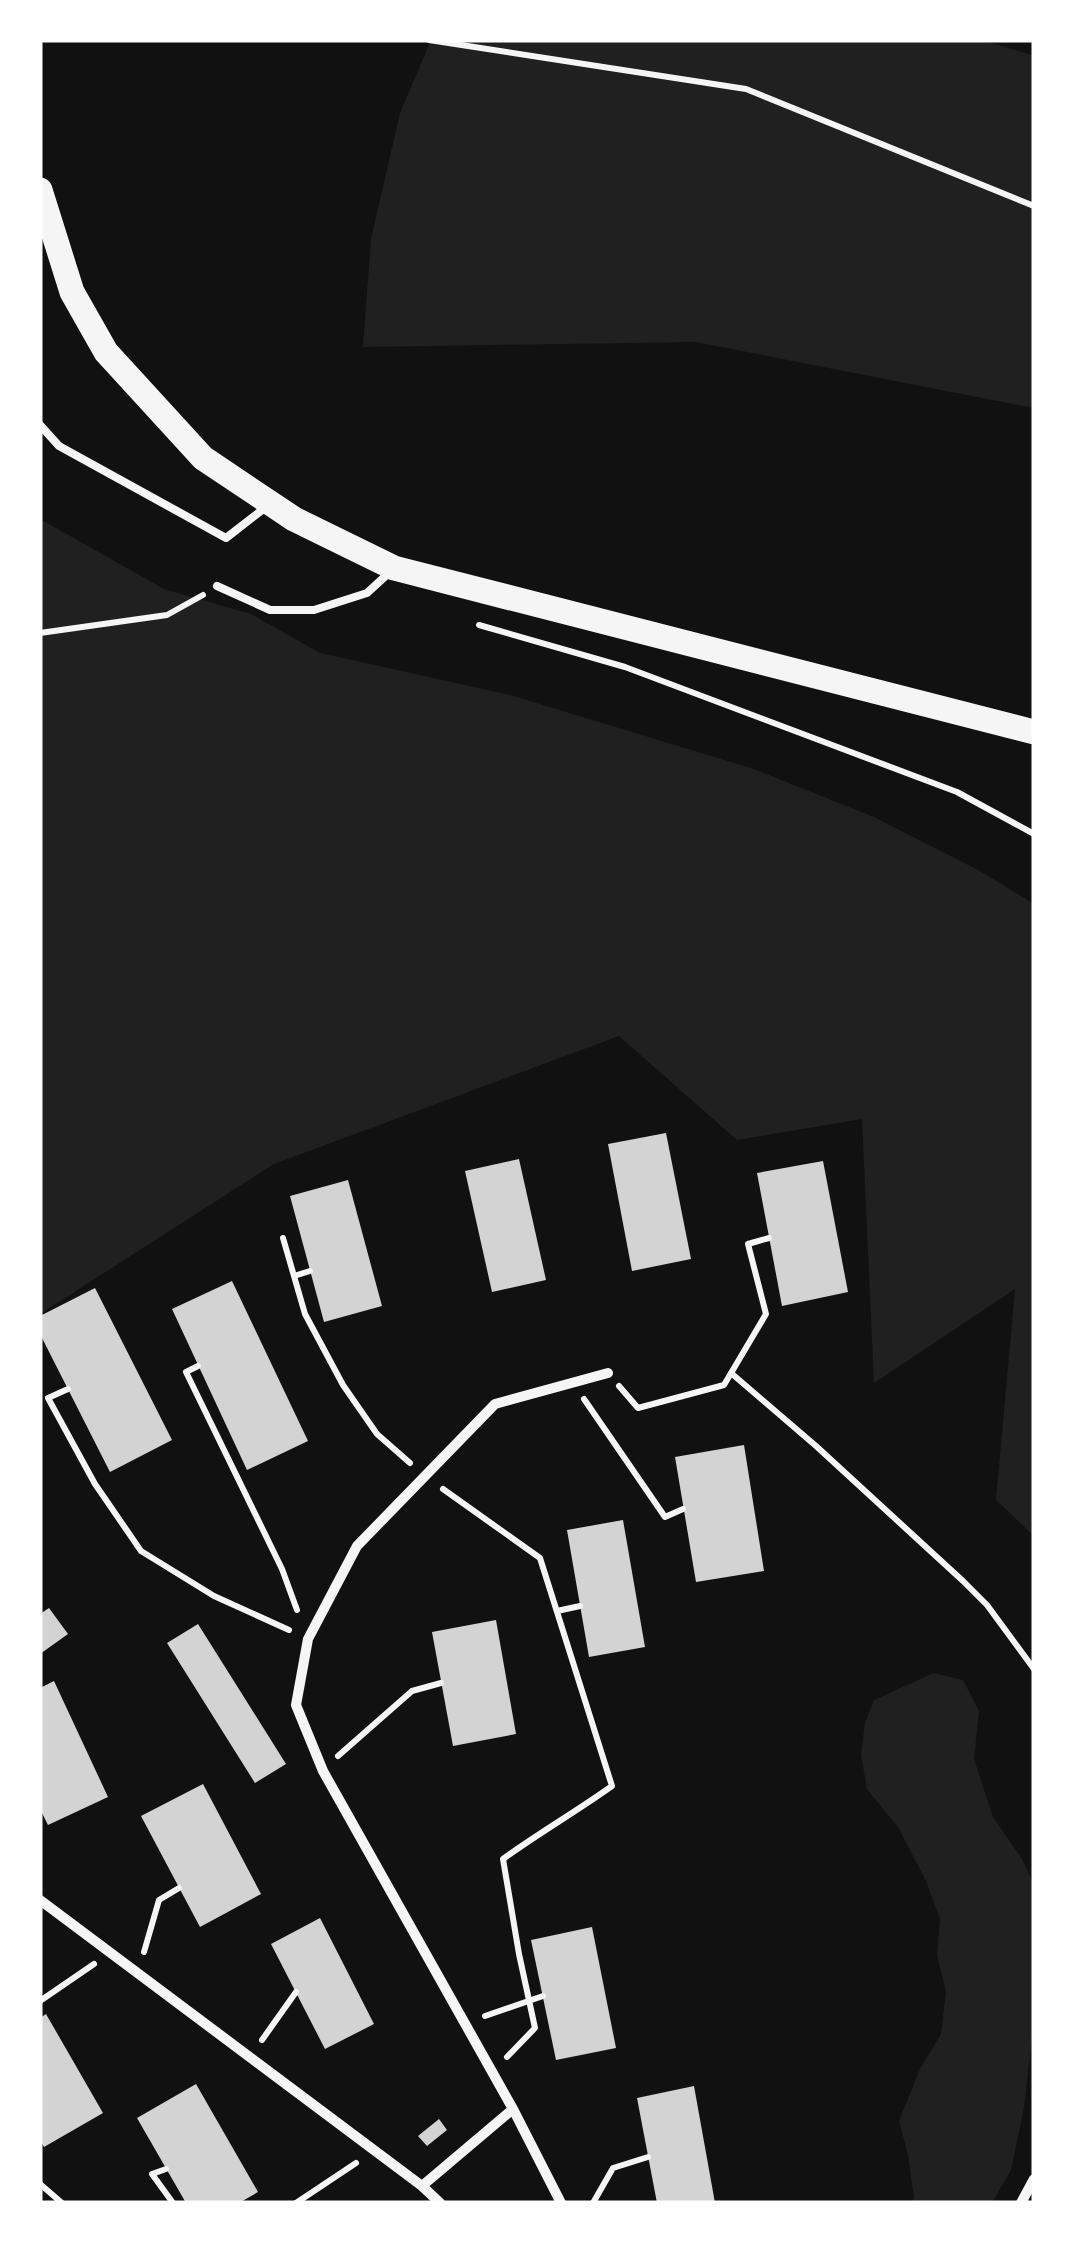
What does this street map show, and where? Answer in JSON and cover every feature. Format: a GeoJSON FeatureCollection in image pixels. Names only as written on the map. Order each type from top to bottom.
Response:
{"type":"FeatureCollection","features":[{"type":"Feature","properties":{"kind":"main road"},"geometry":{"type":"LineString","coordinates":[[40,190],[72,292],[106,352],[203,458],[294,519],[394,568],[1034,732]]}},
{"type":"Feature","properties":{"kind":"street"},"geometry":{"type":"LineString","coordinates":[[562,2203],[323,1770],[296,1706],[308,1639],[357,1546],[495,1404],[608,1373]]}},
{"type":"Feature","properties":{"kind":"street"},"geometry":{"type":"LineString","coordinates":[[40,1900],[440,2203]]}},
{"type":"Feature","properties":{"kind":"street"},"geometry":{"type":"LineString","coordinates":[[422,2186],[513,2109]]}},
{"type":"Feature","properties":{"kind":"street"},"geometry":{"type":"LineString","coordinates":[[1021,2203],[1034,2179]]}},
{"type":"Feature","properties":{"kind":"lane"},"geometry":{"type":"LineString","coordinates":[[40,424],[59,446],[226,538],[271,503]]}},
{"type":"Feature","properties":{"kind":"lane"},"geometry":{"type":"LineString","coordinates":[[216,586],[270,610],[314,610],[367,593],[394,568]]}},
{"type":"Feature","properties":{"kind":"path"},"geometry":{"type":"LineString","coordinates":[[429,40],[746,89],[1034,206]]}},
{"type":"Feature","properties":{"kind":"path"},"geometry":{"type":"LineString","coordinates":[[40,633],[168,616],[216,586]]}},
{"type":"Feature","properties":{"kind":"path"},"geometry":{"type":"LineString","coordinates":[[478,625],[626,667],[939,784],[1034,834]]}},
{"type":"Feature","properties":{"kind":"path"},"geometry":{"type":"LineString","coordinates":[[283,1238],[305,1314],[343,1385],[377,1434],[425,1476],[540,1558],[612,1786],[504,1859],[535,2028],[492,2072]]}},
{"type":"Feature","properties":{"kind":"path"},"geometry":{"type":"LineString","coordinates":[[608,1373],[638,1408],[724,1385],[766,1314],[748,1244],[769,1238]]}},
{"type":"Feature","properties":{"kind":"path"},"geometry":{"type":"LineString","coordinates":[[294,1276],[310,1271]]}},
{"type":"Feature","properties":{"kind":"path"},"geometry":{"type":"LineString","coordinates":[[198,1366],[186,1372],[282,1569],[308,1639]]}},
{"type":"Feature","properties":{"kind":"path"},"geometry":{"type":"LineString","coordinates":[[731,1372],[963,1581],[1034,1669]]}},
{"type":"Feature","properties":{"kind":"path"},"geometry":{"type":"LineString","coordinates":[[572,1382],[666,1518],[683,1509]]}},
{"type":"Feature","properties":{"kind":"path"},"geometry":{"type":"LineString","coordinates":[[68,1389],[48,1398],[95,1484],[141,1551],[214,1596],[308,1639]]}},
{"type":"Feature","properties":{"kind":"path"},"geometry":{"type":"LineString","coordinates":[[557,1611],[580,1606]]}},
{"type":"Feature","properties":{"kind":"path"},"geometry":{"type":"LineString","coordinates":[[323,1770],[412,1691],[441,1682]]}},
{"type":"Feature","properties":{"kind":"path"},"geometry":{"type":"LineString","coordinates":[[138,1973],[159,1900],[179,1888]]}},
{"type":"Feature","properties":{"kind":"path"},"geometry":{"type":"LineString","coordinates":[[40,2001],[112,1952]]}},
{"type":"Feature","properties":{"kind":"path"},"geometry":{"type":"LineString","coordinates":[[250,2057],[296,1992]]}},
{"type":"Feature","properties":{"kind":"path"},"geometry":{"type":"LineString","coordinates":[[465,2023],[543,1996]]}},
{"type":"Feature","properties":{"kind":"path"},"geometry":{"type":"LineString","coordinates":[[296,2203],[374,2151]]}},
{"type":"Feature","properties":{"kind":"path"},"geometry":{"type":"LineString","coordinates":[[593,2203],[614,2168],[648,2158]]}},
{"type":"Feature","properties":{"kind":"path"},"geometry":{"type":"LineString","coordinates":[[166,2169],[152,2174],[173,2203]]}},
{"type":"Feature","properties":{"kind":"path"},"geometry":{"type":"LineString","coordinates":[[40,2184],[62,2203]]}},
{"type":"Feature","properties":{"kind":"shaded area"},"geometry":{"type":"Polygon","coordinates":[[[431,40],[983,40],[1034,56],[1034,408],[696,342],[363,347],[371,239],[400,113],[431,40]]]}},
{"type":"Feature","properties":{"kind":"shaded area"},"geometry":{"type":"Polygon","coordinates":[[[40,519],[164,589],[251,614],[320,653],[510,695],[754,769],[874,817],[980,871],[1034,904],[1034,1536],[996,1500],[1015,1289],[874,1383],[862,1119],[737,1140],[619,1036],[274,1164],[40,1314],[40,519]]]}},
{"type":"Feature","properties":{"kind":"shaded area"},"geometry":{"type":"Polygon","coordinates":[[[934,1673],[963,1680],[979,1711],[974,1759],[993,1817],[1022,1859],[1034,1885],[1034,2020],[1024,2108],[1011,2170],[992,2203],[911,2203],[914,2198],[908,2155],[899,2121],[920,2069],[941,2034],[946,1991],[937,1955],[940,1919],[926,1881],[898,1827],[867,1789],[861,1755],[865,1723],[874,1700],[934,1673]]]}},
{"type":"Feature","properties":{"kind":"building"},"geometry":{"type":"Polygon","coordinates":[[[666,1133],[691,1259],[632,1271],[608,1144],[666,1133]]]}},
{"type":"Feature","properties":{"kind":"building"},"geometry":{"type":"Polygon","coordinates":[[[519,1159],[546,1280],[492,1292],[465,1171],[519,1159]]]}},
{"type":"Feature","properties":{"kind":"building"},"geometry":{"type":"Polygon","coordinates":[[[823,1161],[848,1292],[782,1306],[757,1173],[823,1161]]]}},
{"type":"Feature","properties":{"kind":"building"},"geometry":{"type":"Polygon","coordinates":[[[348,1180],[382,1306],[324,1322],[290,1196],[348,1180]]]}},
{"type":"Feature","properties":{"kind":"building"},"geometry":{"type":"Polygon","coordinates":[[[232,1281],[308,1441],[247,1470],[172,1309],[232,1281]]]}},
{"type":"Feature","properties":{"kind":"building"},"geometry":{"type":"Polygon","coordinates":[[[95,1288],[172,1440],[110,1472],[40,1334],[40,1316],[95,1288]]]}},
{"type":"Feature","properties":{"kind":"building"},"geometry":{"type":"Polygon","coordinates":[[[744,1445],[764,1571],[696,1582],[675,1457],[744,1445]]]}},
{"type":"Feature","properties":{"kind":"building"},"geometry":{"type":"Polygon","coordinates":[[[623,1520],[645,1647],[589,1657],[567,1530],[623,1520]]]}},
{"type":"Feature","properties":{"kind":"building"},"geometry":{"type":"Polygon","coordinates":[[[49,1608],[68,1634],[40,1654],[40,1614],[49,1608]]]}},
{"type":"Feature","properties":{"kind":"building"},"geometry":{"type":"Polygon","coordinates":[[[496,1620],[516,1734],[453,1746],[432,1632],[496,1620]]]}},
{"type":"Feature","properties":{"kind":"building"},"geometry":{"type":"Polygon","coordinates":[[[198,1624],[286,1764],[255,1783],[167,1643],[198,1624]]]}},
{"type":"Feature","properties":{"kind":"building"},"geometry":{"type":"Polygon","coordinates":[[[54,1681],[108,1797],[48,1825],[40,1809],[40,1688],[54,1681]]]}},
{"type":"Feature","properties":{"kind":"building"},"geometry":{"type":"Polygon","coordinates":[[[203,1784],[261,1894],[200,1927],[141,1816],[203,1784]]]}},
{"type":"Feature","properties":{"kind":"building"},"geometry":{"type":"Polygon","coordinates":[[[320,1918],[374,2024],[325,2049],[271,1944],[320,1918]]]}},
{"type":"Feature","properties":{"kind":"building"},"geometry":{"type":"Polygon","coordinates":[[[592,1927],[616,2048],[556,2060],[531,1940],[592,1927]]]}},
{"type":"Feature","properties":{"kind":"building"},"geometry":{"type":"Polygon","coordinates":[[[46,2014],[103,2113],[44,2147],[40,2140],[40,2018],[46,2014]]]}},
{"type":"Feature","properties":{"kind":"building"},"geometry":{"type":"Polygon","coordinates":[[[196,2084],[258,2192],[239,2203],[186,2203],[137,2118],[196,2084]]]}},
{"type":"Feature","properties":{"kind":"building"},"geometry":{"type":"Polygon","coordinates":[[[694,2086],[715,2203],[657,2203],[637,2098],[694,2086]]]}},
{"type":"Feature","properties":{"kind":"building"},"geometry":{"type":"Polygon","coordinates":[[[439,2119],[447,2130],[427,2146],[418,2136],[439,2119]]]}}]}
